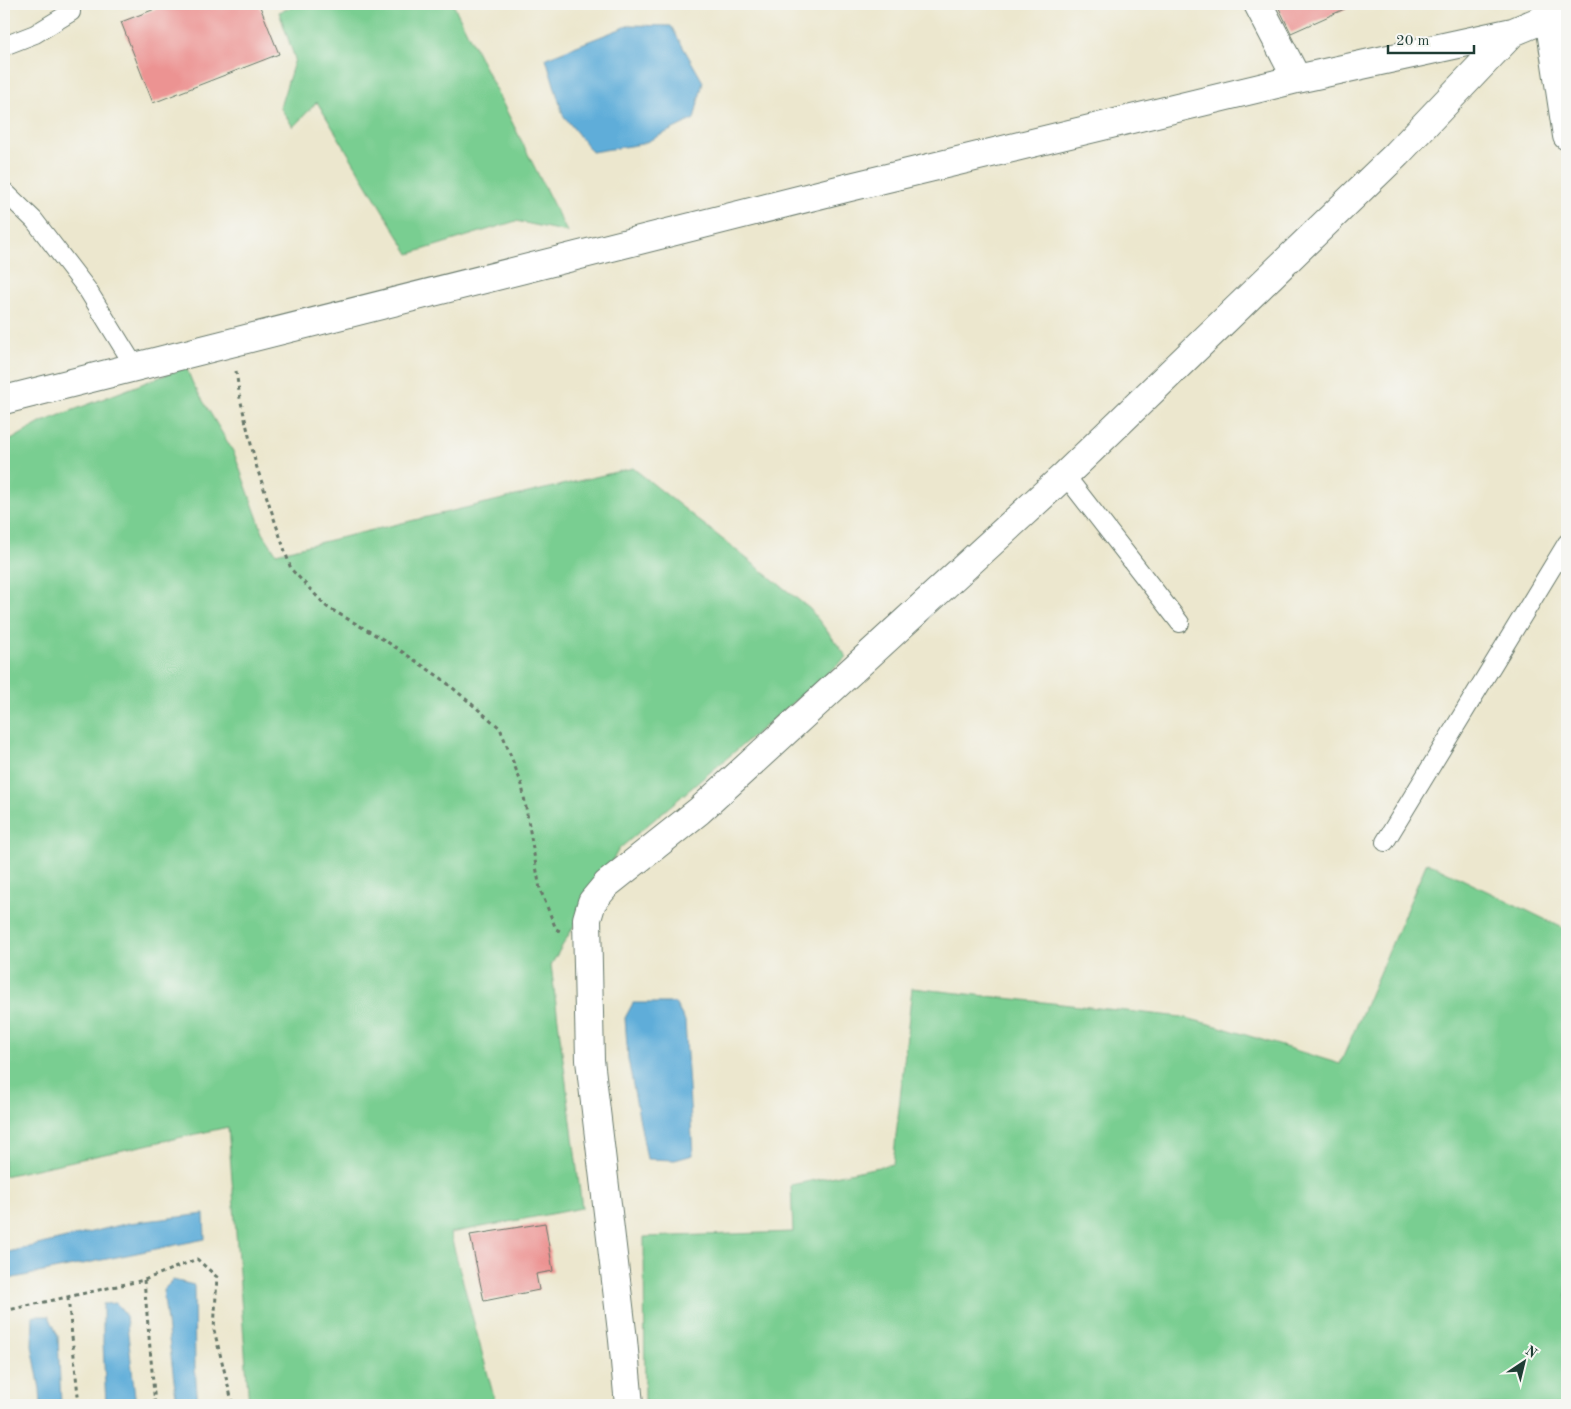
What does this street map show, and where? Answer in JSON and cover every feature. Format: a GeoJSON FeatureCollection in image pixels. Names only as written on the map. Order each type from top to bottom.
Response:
{"type":"FeatureCollection","features":[{"type":"Feature","properties":{"kind":"street"},"geometry":{"type":"LineString","coordinates":[[1258,4],[1297,79]]}},
{"type":"Feature","properties":{"kind":"street"},"geometry":{"type":"LineString","coordinates":[[4,400],[836,190],[1297,79],[1513,32],[1554,11],[1567,136]]}},
{"type":"Feature","properties":{"kind":"street"},"geometry":{"type":"LineString","coordinates":[[629,1405],[590,1060],[587,919],[592,902],[607,884],[699,811],[1065,475],[1397,154],[1513,32]]}},
{"type":"Feature","properties":{"kind":"lane"},"geometry":{"type":"LineString","coordinates":[[4,46],[35,34],[71,12],[71,4]]}},
{"type":"Feature","properties":{"kind":"lane"},"geometry":{"type":"LineString","coordinates":[[4,191],[34,220],[87,289],[135,367]]}},
{"type":"Feature","properties":{"kind":"lane"},"geometry":{"type":"LineString","coordinates":[[1065,475],[1180,624]]}},
{"type":"Feature","properties":{"kind":"lane"},"geometry":{"type":"LineString","coordinates":[[1385,842],[1567,543]]}},
{"type":"Feature","properties":{"kind":"path"},"geometry":{"type":"LineString","coordinates":[[232,343],[240,398],[256,465],[291,569],[327,607],[386,640],[441,678],[500,728],[522,785],[540,889],[556,929],[588,949]]}},
{"type":"Feature","properties":{"kind":"path"},"geometry":{"type":"LineString","coordinates":[[4,1311],[144,1280],[196,1259],[217,1277],[214,1330],[233,1405]]}},
{"type":"Feature","properties":{"kind":"path"},"geometry":{"type":"LineString","coordinates":[[144,1280],[155,1405]]}},
{"type":"Feature","properties":{"kind":"path"},"geometry":{"type":"LineString","coordinates":[[68,1297],[79,1405]]}},
{"type":"Feature","properties":{"kind":"path"},"geometry":{"type":"LineString","coordinates":[[4,1379],[6,1405]]}},
{"type":"Feature","properties":{"kind":"green space"},"geometry":{"type":"Polygon","coordinates":[[[301,4],[453,4],[567,232],[516,221],[409,254],[317,102],[293,127],[280,107],[295,59],[279,12],[301,4]]]}},
{"type":"Feature","properties":{"kind":"green space"},"geometry":{"type":"Polygon","coordinates":[[[186,367],[193,384],[234,453],[263,533],[276,553],[633,468],[810,609],[847,657],[619,849],[551,965],[582,1208],[450,1233],[496,1405],[249,1405],[228,1127],[4,1176],[4,444],[42,422],[186,367]]]}},
{"type":"Feature","properties":{"kind":"green space"},"geometry":{"type":"Polygon","coordinates":[[[1427,862],[1567,930],[1567,1405],[645,1405],[644,1237],[793,1232],[791,1185],[893,1164],[912,988],[1182,1017],[1340,1064],[1427,862]]]}},
{"type":"Feature","properties":{"kind":"water"},"geometry":{"type":"Polygon","coordinates":[[[630,25],[671,26],[703,82],[694,119],[642,144],[592,152],[563,115],[546,58],[630,25]]]}},
{"type":"Feature","properties":{"kind":"water"},"geometry":{"type":"Polygon","coordinates":[[[633,1003],[675,1003],[685,1021],[693,1155],[675,1160],[647,1159],[628,1059],[625,1018],[633,1003]]]}},
{"type":"Feature","properties":{"kind":"water"},"geometry":{"type":"Polygon","coordinates":[[[204,1214],[205,1239],[4,1280],[4,1253],[129,1223],[204,1214]]]}},
{"type":"Feature","properties":{"kind":"water"},"geometry":{"type":"Polygon","coordinates":[[[173,1280],[194,1285],[195,1369],[198,1405],[177,1405],[163,1290],[173,1280]]]}},
{"type":"Feature","properties":{"kind":"water"},"geometry":{"type":"Polygon","coordinates":[[[116,1303],[126,1316],[136,1405],[106,1405],[103,1304],[116,1303]]]}},
{"type":"Feature","properties":{"kind":"water"},"geometry":{"type":"Polygon","coordinates":[[[33,1316],[49,1316],[58,1336],[61,1405],[41,1405],[32,1346],[33,1316]]]}},
{"type":"Feature","properties":{"kind":"building"},"geometry":{"type":"Polygon","coordinates":[[[168,4],[259,4],[279,54],[153,103],[121,22],[168,4]]]}},
{"type":"Feature","properties":{"kind":"building"},"geometry":{"type":"Polygon","coordinates":[[[1277,4],[1348,4],[1349,7],[1291,33],[1277,4]]]}},
{"type":"Feature","properties":{"kind":"building"},"geometry":{"type":"Polygon","coordinates":[[[545,1223],[553,1271],[536,1274],[539,1290],[484,1301],[470,1235],[545,1223]]]}}]}
